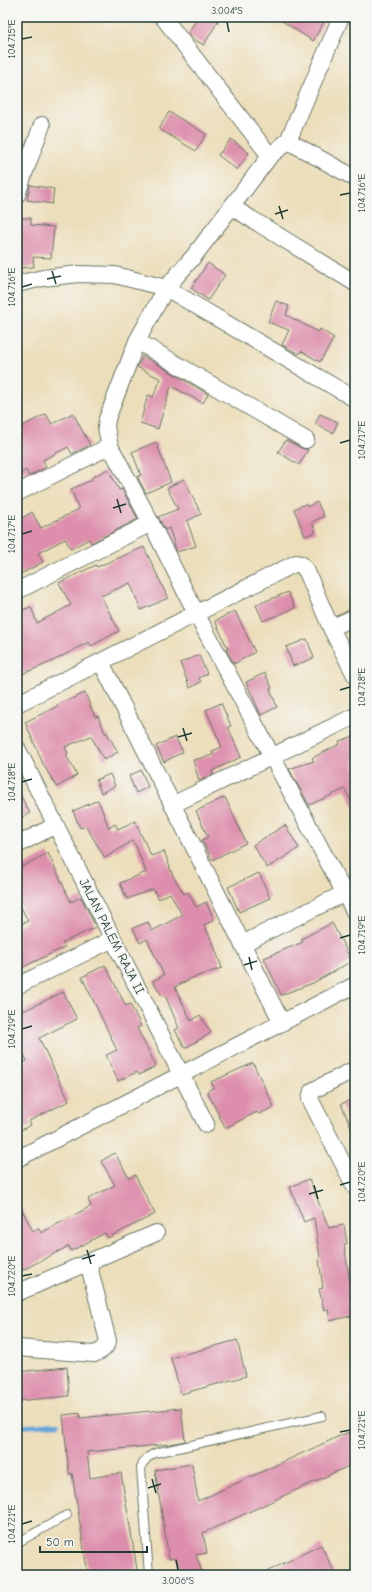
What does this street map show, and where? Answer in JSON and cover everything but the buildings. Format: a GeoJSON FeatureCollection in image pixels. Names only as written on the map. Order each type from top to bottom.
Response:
{"type":"FeatureCollection","features":[{"type":"Feature","properties":{"kind":"street"},"geometry":{"type":"LineString","coordinates":[[163,17],[270,156]]}},
{"type":"Feature","properties":{"kind":"street"},"geometry":{"type":"LineString","coordinates":[[341,17],[288,141],[270,156],[194,256],[166,288],[138,341],[107,419],[106,427],[110,446],[196,613],[272,756],[350,890],[355,913]]}},
{"type":"Feature","properties":{"kind":"street"},"geometry":{"type":"LineString","coordinates":[[17,195],[20,173],[42,125]]}},
{"type":"Feature","properties":{"kind":"street"},"geometry":{"type":"LineString","coordinates":[[288,141],[355,178]]}},
{"type":"Feature","properties":{"kind":"street"},"geometry":{"type":"LineString","coordinates":[[232,207],[355,283]]}},
{"type":"Feature","properties":{"kind":"street"},"geometry":{"type":"LineString","coordinates":[[17,284],[43,278],[78,274],[115,275],[166,288],[355,399]]}},
{"type":"Feature","properties":{"kind":"street"},"geometry":{"type":"LineString","coordinates":[[138,341],[306,440]]}},
{"type":"Feature","properties":{"kind":"street"},"geometry":{"type":"LineString","coordinates":[[17,493],[110,446]]}},
{"type":"Feature","properties":{"kind":"street"},"geometry":{"type":"LineString","coordinates":[[17,590],[151,523]]}},
{"type":"Feature","properties":{"kind":"street"},"geometry":{"type":"LineString","coordinates":[[17,704],[296,563],[301,564],[307,572],[331,628],[355,675]]}},
{"type":"Feature","properties":{"kind":"street"},"geometry":{"type":"LineString","coordinates":[[331,628],[355,617]]}},
{"type":"Feature","properties":{"kind":"street"},"geometry":{"type":"LineString","coordinates":[[100,662],[282,1023]]}},
{"type":"Feature","properties":{"kind":"street"},"geometry":{"type":"LineString","coordinates":[[172,805],[355,716]]}},
{"type":"Feature","properties":{"kind":"street","name":"JALAN PALEM RAJA II"},"geometry":{"type":"LineString","coordinates":[[17,748],[206,1124]]}},
{"type":"Feature","properties":{"kind":"street"},"geometry":{"type":"LineString","coordinates":[[17,845],[56,825]]}},
{"type":"Feature","properties":{"kind":"street"},"geometry":{"type":"LineString","coordinates":[[242,944],[350,890]]}},
{"type":"Feature","properties":{"kind":"street"},"geometry":{"type":"LineString","coordinates":[[17,986],[113,939]]}},
{"type":"Feature","properties":{"kind":"street"},"geometry":{"type":"LineString","coordinates":[[17,1159],[355,985]]}},
{"type":"Feature","properties":{"kind":"street"},"geometry":{"type":"LineString","coordinates":[[355,1069],[312,1091],[310,1099],[355,1187]]}},
{"type":"Feature","properties":{"kind":"street"},"geometry":{"type":"LineString","coordinates":[[17,1293],[156,1233]]}},
{"type":"Feature","properties":{"kind":"street"},"geometry":{"type":"LineString","coordinates":[[17,1348],[94,1354],[106,1347],[108,1341],[88,1262]]}},
{"type":"Feature","properties":{"kind":"lane"},"geometry":{"type":"LineString","coordinates":[[149,1575],[141,1468],[143,1461],[155,1453],[322,1416]]}},
{"type":"Feature","properties":{"kind":"lane"},"geometry":{"type":"LineString","coordinates":[[17,1542],[67,1515]]}},
{"type":"Feature","properties":{"kind":"waterway"},"geometry":{"type":"LineString","coordinates":[[17,1427],[58,1424]]}}]}
